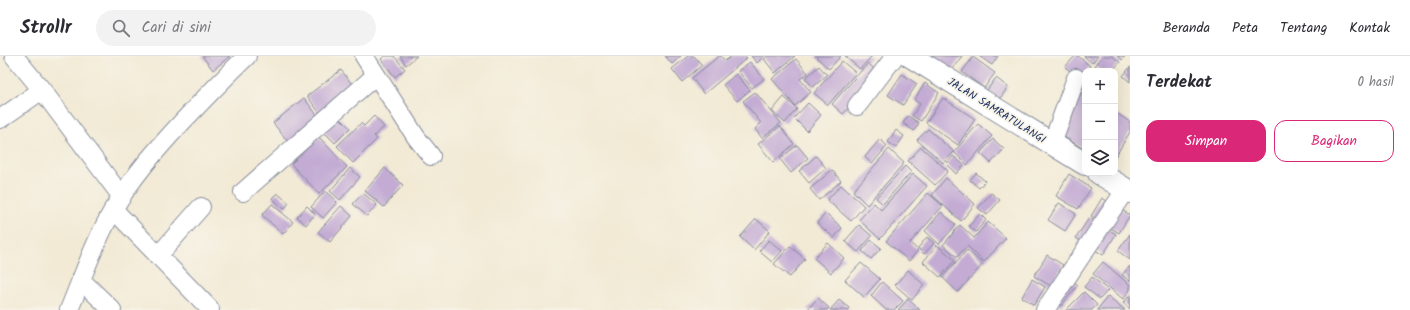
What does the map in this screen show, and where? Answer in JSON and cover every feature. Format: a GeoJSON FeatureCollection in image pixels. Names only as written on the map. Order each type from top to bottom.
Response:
{"type":"FeatureCollection","features":[{"type":"Feature","properties":{"kind":"main road","name":"JALAN SAMRATULANGI"},"geometry":{"type":"LineString","coordinates":[[910,56],[1082,162]]}},
{"type":"Feature","properties":{"kind":"main road"},"geometry":{"type":"LineString","coordinates":[[1104,176],[1128,190]]}},
{"type":"Feature","properties":{"kind":"street"},"geometry":{"type":"LineString","coordinates":[[14,56],[42,90],[118,203],[158,256],[210,309]]}},
{"type":"Feature","properties":{"kind":"street"},"geometry":{"type":"LineString","coordinates":[[69,310],[93,251],[118,203],[141,168],[158,147],[219,82],[247,56]]}},
{"type":"Feature","properties":{"kind":"street"},"geometry":{"type":"LineString","coordinates":[[364,56],[416,138],[430,156]]}},
{"type":"Feature","properties":{"kind":"street"},"geometry":{"type":"LineString","coordinates":[[856,106],[895,56]]}},
{"type":"Feature","properties":{"kind":"street"},"geometry":{"type":"LineString","coordinates":[[243,192],[376,75]]}},
{"type":"Feature","properties":{"kind":"street"},"geometry":{"type":"LineString","coordinates":[[1052,144],[1076,78]]}},
{"type":"Feature","properties":{"kind":"street"},"geometry":{"type":"LineString","coordinates":[[0,119],[42,90]]}},
{"type":"Feature","properties":{"kind":"street"},"geometry":{"type":"LineString","coordinates":[[1045,310],[1128,190]]}},
{"type":"Feature","properties":{"kind":"street"},"geometry":{"type":"LineString","coordinates":[[158,256],[201,207]]}},
{"type":"Feature","properties":{"kind":"street"},"geometry":{"type":"LineString","coordinates":[[81,280],[112,310]]}},
{"type":"Feature","properties":{"kind":"building"},"geometry":{"type":"Polygon","coordinates":[[[202,56],[230,56],[213,70],[202,56]]]}},
{"type":"Feature","properties":{"kind":"building"},"geometry":{"type":"Polygon","coordinates":[[[385,56],[394,56],[405,69],[395,77],[381,59],[385,56]]]}},
{"type":"Feature","properties":{"kind":"building"},"geometry":{"type":"Polygon","coordinates":[[[400,56],[417,56],[406,65],[400,56]]]}},
{"type":"Feature","properties":{"kind":"building"},"geometry":{"type":"Polygon","coordinates":[[[665,56],[681,56],[672,64],[665,56]]]}},
{"type":"Feature","properties":{"kind":"building"},"geometry":{"type":"Polygon","coordinates":[[[688,56],[694,56],[702,65],[682,82],[672,69],[688,56]]]}},
{"type":"Feature","properties":{"kind":"building"},"geometry":{"type":"Polygon","coordinates":[[[719,56],[721,56],[725,61],[732,56],[745,56],[747,58],[704,94],[692,78],[719,56]]]}},
{"type":"Feature","properties":{"kind":"building"},"geometry":{"type":"Polygon","coordinates":[[[751,56],[764,56],[757,63],[751,56]]]}},
{"type":"Feature","properties":{"kind":"building"},"geometry":{"type":"Polygon","coordinates":[[[767,56],[795,56],[775,73],[764,59],[767,56]]]}},
{"type":"Feature","properties":{"kind":"building"},"geometry":{"type":"Polygon","coordinates":[[[815,56],[841,56],[829,69],[815,56]]]}},
{"type":"Feature","properties":{"kind":"building"},"geometry":{"type":"Polygon","coordinates":[[[845,56],[872,56],[860,69],[845,56]]]}},
{"type":"Feature","properties":{"kind":"building"},"geometry":{"type":"Polygon","coordinates":[[[962,56],[950,72],[931,57],[962,56]]]}},
{"type":"Feature","properties":{"kind":"building"},"geometry":{"type":"Polygon","coordinates":[[[979,56],[998,56],[992,65],[979,56]]]}},
{"type":"Feature","properties":{"kind":"building"},"geometry":{"type":"Polygon","coordinates":[[[1075,56],[1078,56],[1090,66],[1088,68],[1082,68],[1082,76],[1080,79],[1065,67],[1075,56]]]}},
{"type":"Feature","properties":{"kind":"building"},"geometry":{"type":"Polygon","coordinates":[[[1084,56],[1098,56],[1092,63],[1084,56]]]}},
{"type":"Feature","properties":{"kind":"building"},"geometry":{"type":"Polygon","coordinates":[[[1103,56],[1112,56],[1120,62],[1115,68],[1097,68],[1095,66],[1103,56]]]}},
{"type":"Feature","properties":{"kind":"building"},"geometry":{"type":"Polygon","coordinates":[[[1117,56],[1125,56],[1122,60],[1117,56]]]}},
{"type":"Feature","properties":{"kind":"building"},"geometry":{"type":"Polygon","coordinates":[[[973,57],[995,73],[984,88],[962,72],[973,57]]]}},
{"type":"Feature","properties":{"kind":"building"},"geometry":{"type":"Polygon","coordinates":[[[796,59],[808,73],[800,79],[811,92],[795,106],[772,79],[796,59]]]}},
{"type":"Feature","properties":{"kind":"building"},"geometry":{"type":"Polygon","coordinates":[[[842,61],[856,73],[828,105],[814,93],[842,61]]]}},
{"type":"Feature","properties":{"kind":"building"},"geometry":{"type":"Polygon","coordinates":[[[750,62],[764,79],[752,88],[738,71],[750,62]]]}},
{"type":"Feature","properties":{"kind":"building"},"geometry":{"type":"Polygon","coordinates":[[[868,63],[879,74],[843,114],[832,104],[868,63]]]}},
{"type":"Feature","properties":{"kind":"building"},"geometry":{"type":"Polygon","coordinates":[[[819,66],[827,75],[813,87],[805,78],[819,66]]]}},
{"type":"Feature","properties":{"kind":"building"},"geometry":{"type":"Polygon","coordinates":[[[1130,67],[1130,82],[1123,76],[1130,67]]]}},
{"type":"Feature","properties":{"kind":"building"},"geometry":{"type":"Polygon","coordinates":[[[341,70],[356,89],[322,116],[307,96],[341,70]]]}},
{"type":"Feature","properties":{"kind":"building"},"geometry":{"type":"Polygon","coordinates":[[[736,74],[750,90],[737,101],[723,85],[736,74]]]}},
{"type":"Feature","properties":{"kind":"building"},"geometry":{"type":"Polygon","coordinates":[[[902,74],[917,84],[903,105],[888,95],[902,74]]]}},
{"type":"Feature","properties":{"kind":"building"},"geometry":{"type":"Polygon","coordinates":[[[996,78],[1008,87],[999,100],[987,90],[996,78]]]}},
{"type":"Feature","properties":{"kind":"building"},"geometry":{"type":"Polygon","coordinates":[[[925,83],[939,93],[921,121],[912,116],[920,104],[914,100],[925,83]]]}},
{"type":"Feature","properties":{"kind":"building"},"geometry":{"type":"Polygon","coordinates":[[[755,92],[781,123],[762,138],[755,129],[761,123],[743,101],[755,92]]]}},
{"type":"Feature","properties":{"kind":"building"},"geometry":{"type":"Polygon","coordinates":[[[1082,92],[1082,148],[1058,133],[1082,92]]]}},
{"type":"Feature","properties":{"kind":"building"},"geometry":{"type":"Polygon","coordinates":[[[784,97],[797,109],[785,123],[772,111],[784,97]]]}},
{"type":"Feature","properties":{"kind":"building"},"geometry":{"type":"Polygon","coordinates":[[[304,98],[321,120],[290,144],[273,123],[304,98]]]}},
{"type":"Feature","properties":{"kind":"building"},"geometry":{"type":"Polygon","coordinates":[[[943,98],[975,119],[958,145],[926,123],[943,98]]]}},
{"type":"Feature","properties":{"kind":"building"},"geometry":{"type":"Polygon","coordinates":[[[808,103],[821,115],[807,131],[794,118],[808,103]]]}},
{"type":"Feature","properties":{"kind":"building"},"geometry":{"type":"Polygon","coordinates":[[[1118,114],[1130,122],[1130,132],[1118,152],[1118,114]]]}},
{"type":"Feature","properties":{"kind":"building"},"geometry":{"type":"Polygon","coordinates":[[[374,116],[384,127],[374,136],[377,139],[353,163],[337,146],[361,123],[364,126],[374,116]]]}},
{"type":"Feature","properties":{"kind":"building"},"geometry":{"type":"Polygon","coordinates":[[[908,116],[919,123],[914,131],[903,123],[908,116]]]}},
{"type":"Feature","properties":{"kind":"building"},"geometry":{"type":"Polygon","coordinates":[[[339,117],[350,128],[335,143],[324,132],[339,117]]]}},
{"type":"Feature","properties":{"kind":"building"},"geometry":{"type":"Polygon","coordinates":[[[978,124],[992,136],[967,165],[954,152],[978,124]]]}},
{"type":"Feature","properties":{"kind":"building"},"geometry":{"type":"Polygon","coordinates":[[[780,126],[794,144],[773,162],[758,144],[780,126]]]}},
{"type":"Feature","properties":{"kind":"building"},"geometry":{"type":"Polygon","coordinates":[[[928,129],[954,152],[943,163],[917,140],[928,129]]]}},
{"type":"Feature","properties":{"kind":"building"},"geometry":{"type":"Polygon","coordinates":[[[896,130],[904,136],[896,148],[888,142],[896,130]]]}},
{"type":"Feature","properties":{"kind":"building"},"geometry":{"type":"Polygon","coordinates":[[[319,137],[347,167],[319,194],[291,164],[319,137]]]}},
{"type":"Feature","properties":{"kind":"building"},"geometry":{"type":"Polygon","coordinates":[[[880,139],[887,146],[872,164],[865,157],[880,139]]]}},
{"type":"Feature","properties":{"kind":"building"},"geometry":{"type":"Polygon","coordinates":[[[993,139],[1004,149],[991,163],[980,153],[993,139]]]}},
{"type":"Feature","properties":{"kind":"building"},"geometry":{"type":"Polygon","coordinates":[[[797,145],[808,158],[791,173],[780,159],[797,145]]]}},
{"type":"Feature","properties":{"kind":"building"},"geometry":{"type":"Polygon","coordinates":[[[921,147],[948,171],[935,185],[908,161],[921,147]]]}},
{"type":"Feature","properties":{"kind":"building"},"geometry":{"type":"Polygon","coordinates":[[[889,149],[904,163],[867,205],[853,191],[889,149]]]}},
{"type":"Feature","properties":{"kind":"building"},"geometry":{"type":"Polygon","coordinates":[[[816,156],[826,168],[809,183],[799,171],[816,156]]]}},
{"type":"Feature","properties":{"kind":"building"},"geometry":{"type":"Polygon","coordinates":[[[953,156],[964,165],[956,174],[946,164],[953,156]]]}},
{"type":"Feature","properties":{"kind":"building"},"geometry":{"type":"Polygon","coordinates":[[[905,166],[911,172],[883,204],[876,198],[905,166]]]}},
{"type":"Feature","properties":{"kind":"building"},"geometry":{"type":"Polygon","coordinates":[[[350,168],[360,177],[340,200],[330,191],[350,168]]]}},
{"type":"Feature","properties":{"kind":"building"},"geometry":{"type":"Polygon","coordinates":[[[385,168],[403,185],[384,207],[365,191],[385,168]]]}},
{"type":"Feature","properties":{"kind":"building"},"geometry":{"type":"Polygon","coordinates":[[[832,170],[841,181],[819,200],[810,189],[832,170]]]}},
{"type":"Feature","properties":{"kind":"building"},"geometry":{"type":"Polygon","coordinates":[[[976,173],[985,181],[979,188],[970,180],[976,173]]]}},
{"type":"Feature","properties":{"kind":"building"},"geometry":{"type":"Polygon","coordinates":[[[913,174],[927,186],[880,239],[859,220],[874,203],[881,210],[913,174]]]}},
{"type":"Feature","properties":{"kind":"building"},"geometry":{"type":"Polygon","coordinates":[[[1069,174],[1091,188],[1078,209],[1056,196],[1069,174]]]}},
{"type":"Feature","properties":{"kind":"building"},"geometry":{"type":"Polygon","coordinates":[[[946,178],[975,204],[961,221],[932,195],[946,178]]]}},
{"type":"Feature","properties":{"kind":"building"},"geometry":{"type":"Polygon","coordinates":[[[841,185],[864,206],[851,221],[827,200],[841,185]]]}},
{"type":"Feature","properties":{"kind":"building"},"geometry":{"type":"Polygon","coordinates":[[[325,191],[337,202],[323,218],[311,207],[325,191]]]}},
{"type":"Feature","properties":{"kind":"building"},"geometry":{"type":"Polygon","coordinates":[[[277,193],[289,203],[284,209],[272,198],[277,193]]]}},
{"type":"Feature","properties":{"kind":"building"},"geometry":{"type":"Polygon","coordinates":[[[363,193],[377,205],[367,216],[353,204],[363,193]]]}},
{"type":"Feature","properties":{"kind":"building"},"geometry":{"type":"Polygon","coordinates":[[[928,193],[943,206],[910,243],[918,250],[909,261],[886,241],[928,193]]]}},
{"type":"Feature","properties":{"kind":"building"},"geometry":{"type":"Polygon","coordinates":[[[991,193],[1000,200],[987,215],[978,208],[991,193]]]}},
{"type":"Feature","properties":{"kind":"building"},"geometry":{"type":"Polygon","coordinates":[[[1102,198],[1130,215],[1119,233],[1091,216],[1102,198]]]}},
{"type":"Feature","properties":{"kind":"building"},"geometry":{"type":"Polygon","coordinates":[[[1059,203],[1076,214],[1065,231],[1048,220],[1059,203]]]}},
{"type":"Feature","properties":{"kind":"building"},"geometry":{"type":"Polygon","coordinates":[[[272,204],[293,222],[283,234],[262,215],[272,204]]]}},
{"type":"Feature","properties":{"kind":"building"},"geometry":{"type":"Polygon","coordinates":[[[307,206],[315,214],[306,225],[297,217],[307,206]]]}},
{"type":"Feature","properties":{"kind":"building"},"geometry":{"type":"Polygon","coordinates":[[[341,206],[352,216],[330,242],[318,232],[341,206]]]}},
{"type":"Feature","properties":{"kind":"building"},"geometry":{"type":"Polygon","coordinates":[[[941,212],[956,225],[939,244],[925,231],[941,212]]]}},
{"type":"Feature","properties":{"kind":"building"},"geometry":{"type":"Polygon","coordinates":[[[826,213],[842,228],[834,238],[817,223],[826,213]]]}},
{"type":"Feature","properties":{"kind":"building"},"geometry":{"type":"Polygon","coordinates":[[[980,214],[986,220],[976,232],[969,226],[980,214]]]}},
{"type":"Feature","properties":{"kind":"building"},"geometry":{"type":"Polygon","coordinates":[[[1089,218],[1116,234],[1103,255],[1076,238],[1089,218]]]}},
{"type":"Feature","properties":{"kind":"building"},"geometry":{"type":"Polygon","coordinates":[[[756,219],[770,231],[754,250],[740,237],[756,219]]]}},
{"type":"Feature","properties":{"kind":"building"},"geometry":{"type":"Polygon","coordinates":[[[988,222],[1006,238],[984,262],[967,246],[957,257],[943,245],[960,225],[974,238],[988,222]]]}},
{"type":"Feature","properties":{"kind":"building"},"geometry":{"type":"Polygon","coordinates":[[[859,225],[872,236],[858,252],[845,241],[859,225]]]}},
{"type":"Feature","properties":{"kind":"building"},"geometry":{"type":"Polygon","coordinates":[[[1130,234],[1130,260],[1118,251],[1130,234]]]}},
{"type":"Feature","properties":{"kind":"building"},"geometry":{"type":"Polygon","coordinates":[[[927,237],[934,243],[924,254],[918,248],[927,237]]]}},
{"type":"Feature","properties":{"kind":"building"},"geometry":{"type":"Polygon","coordinates":[[[769,240],[782,251],[772,262],[759,251],[769,240]]]}},
{"type":"Feature","properties":{"kind":"building"},"geometry":{"type":"Polygon","coordinates":[[[871,240],[881,248],[871,259],[862,251],[871,240]]]}},
{"type":"Feature","properties":{"kind":"building"},"geometry":{"type":"Polygon","coordinates":[[[828,243],[844,258],[831,273],[814,258],[828,243]]]}},
{"type":"Feature","properties":{"kind":"building"},"geometry":{"type":"Polygon","coordinates":[[[937,245],[955,260],[940,277],[923,262],[937,245]]]}},
{"type":"Feature","properties":{"kind":"building"},"geometry":{"type":"Polygon","coordinates":[[[790,246],[805,259],[790,277],[774,264],[790,246]]]}},
{"type":"Feature","properties":{"kind":"building"},"geometry":{"type":"Polygon","coordinates":[[[967,250],[983,264],[958,292],[942,277],[967,250]]]}},
{"type":"Feature","properties":{"kind":"building"},"geometry":{"type":"Polygon","coordinates":[[[1047,255],[1063,265],[1051,286],[1034,276],[1047,255]]]}},
{"type":"Feature","properties":{"kind":"building"},"geometry":{"type":"Polygon","coordinates":[[[1103,262],[1130,285],[1130,290],[1123,299],[1093,274],[1103,262]]]}},
{"type":"Feature","properties":{"kind":"building"},"geometry":{"type":"Polygon","coordinates":[[[861,263],[880,279],[864,297],[845,280],[861,263]]]}},
{"type":"Feature","properties":{"kind":"building"},"geometry":{"type":"Polygon","coordinates":[[[1130,266],[1130,281],[1122,275],[1130,266]]]}},
{"type":"Feature","properties":{"kind":"building"},"geometry":{"type":"Polygon","coordinates":[[[908,270],[924,285],[912,300],[895,285],[908,270]]]}},
{"type":"Feature","properties":{"kind":"building"},"geometry":{"type":"Polygon","coordinates":[[[1064,274],[1078,285],[1061,306],[1047,295],[1064,274]]]}},
{"type":"Feature","properties":{"kind":"building"},"geometry":{"type":"Polygon","coordinates":[[[1092,277],[1108,290],[1100,299],[1084,287],[1092,277]]]}},
{"type":"Feature","properties":{"kind":"building"},"geometry":{"type":"Polygon","coordinates":[[[1032,279],[1045,287],[1034,305],[1022,297],[1032,279]]]}},
{"type":"Feature","properties":{"kind":"building"},"geometry":{"type":"Polygon","coordinates":[[[882,282],[903,301],[894,310],[886,310],[871,296],[882,282]]]}},
{"type":"Feature","properties":{"kind":"building"},"geometry":{"type":"Polygon","coordinates":[[[1084,292],[1097,305],[1092,310],[1066,310],[1084,292]]]}},
{"type":"Feature","properties":{"kind":"building"},"geometry":{"type":"Polygon","coordinates":[[[1130,295],[1130,309],[1123,303],[1130,295]]]}},
{"type":"Feature","properties":{"kind":"building"},"geometry":{"type":"Polygon","coordinates":[[[1108,296],[1125,310],[1097,310],[1108,296]]]}},
{"type":"Feature","properties":{"kind":"building"},"geometry":{"type":"Polygon","coordinates":[[[818,298],[829,308],[827,310],[807,310],[818,298]]]}},
{"type":"Feature","properties":{"kind":"building"},"geometry":{"type":"Polygon","coordinates":[[[908,299],[920,310],[898,310],[908,299]]]}},
{"type":"Feature","properties":{"kind":"building"},"geometry":{"type":"Polygon","coordinates":[[[839,300],[849,308],[847,310],[830,310],[839,300]]]}}]}
